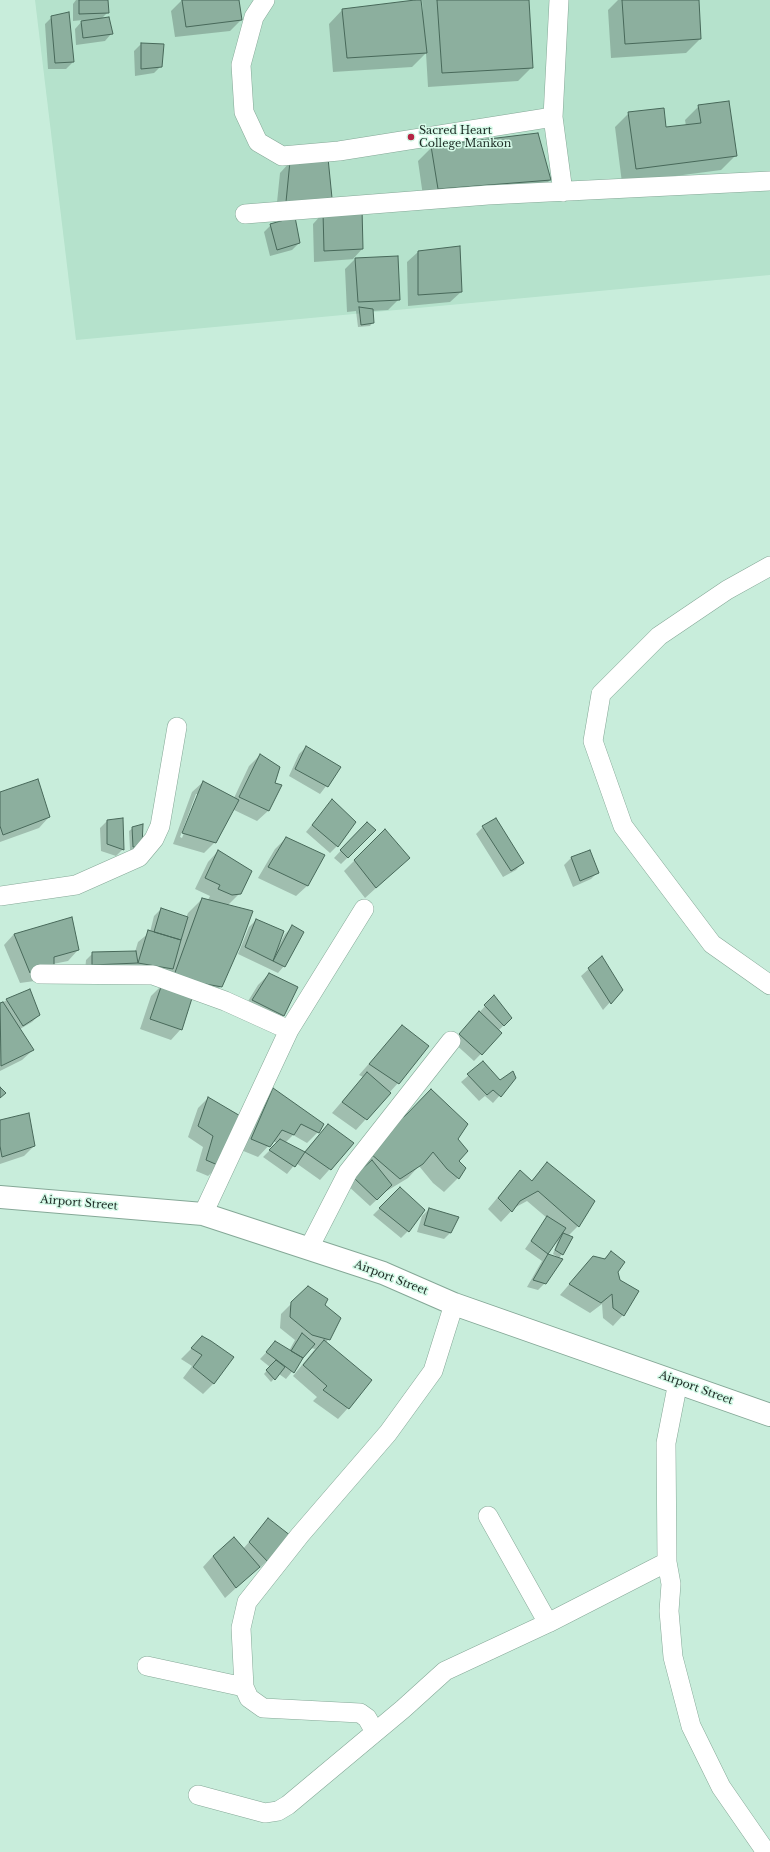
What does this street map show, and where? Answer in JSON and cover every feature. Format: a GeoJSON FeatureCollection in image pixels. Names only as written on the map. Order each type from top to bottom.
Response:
{"type":"FeatureCollection","features":[{"type":"Feature","properties":{"kind":"highway","name":"Airport Street"},"geometry":{"type":"LineString","coordinates":[[0,1197],[202,1214],[383,1273],[454,1304],[770,1415]]}},
{"type":"Feature","properties":{"kind":"street"},"geometry":{"type":"LineString","coordinates":[[265,0],[254,16],[241,64],[244,112],[258,142],[282,156],[339,151],[552,117]]}},
{"type":"Feature","properties":{"kind":"street"},"geometry":{"type":"LineString","coordinates":[[559,0],[552,117],[563,192]]}},
{"type":"Feature","properties":{"kind":"street"},"geometry":{"type":"LineString","coordinates":[[245,214],[488,195],[770,181]]}},
{"type":"Feature","properties":{"kind":"street"},"geometry":{"type":"LineString","coordinates":[[770,566],[727,590],[659,636],[600,694],[593,741],[623,826],[712,944],[770,985]]}},
{"type":"Feature","properties":{"kind":"street"},"geometry":{"type":"LineString","coordinates":[[0,896],[76,885],[139,857],[154,840],[160,826],[177,727]]}},
{"type":"Feature","properties":{"kind":"street"},"geometry":{"type":"LineString","coordinates":[[202,1214],[289,1030],[364,909]]}},
{"type":"Feature","properties":{"kind":"street"},"geometry":{"type":"LineString","coordinates":[[40,974],[153,976],[225,1001],[289,1030]]}},
{"type":"Feature","properties":{"kind":"street"},"geometry":{"type":"LineString","coordinates":[[309,1248],[348,1172],[450,1041]]}},
{"type":"Feature","properties":{"kind":"street"},"geometry":{"type":"LineString","coordinates":[[375,1732],[367,1718],[360,1713],[263,1708],[249,1698],[244,1687],[241,1628],[247,1602],[300,1535],[388,1433],[433,1371],[454,1304]]}},
{"type":"Feature","properties":{"kind":"street"},"geometry":{"type":"LineString","coordinates":[[678,1382],[666,1443],[667,1562],[671,1584],[669,1611],[673,1657],[691,1726],[721,1787],[766,1852]]}},
{"type":"Feature","properties":{"kind":"street"},"geometry":{"type":"LineString","coordinates":[[488,1516],[548,1623]]}},
{"type":"Feature","properties":{"kind":"street"},"geometry":{"type":"LineString","coordinates":[[198,1795],[265,1813],[278,1811],[305,1791],[403,1709],[445,1671],[548,1623],[667,1562]]}},
{"type":"Feature","properties":{"kind":"street"},"geometry":{"type":"LineString","coordinates":[[147,1666],[244,1687]]}},
{"type":"Feature","properties":{"kind":"shaded area","name":"Sacred Heart College Mankon"},"geometry":{"type":"Polygon","coordinates":[[[35,0],[770,0],[770,275],[76,340],[35,0]]]}},
{"type":"Feature","properties":{"kind":"building"},"geometry":{"type":"Polygon","coordinates":[[[79,0],[108,0],[109,13],[79,14],[79,0]]]}},
{"type":"Feature","properties":{"kind":"building"},"geometry":{"type":"Polygon","coordinates":[[[182,0],[239,0],[242,20],[186,27],[182,0]]]}},
{"type":"Feature","properties":{"kind":"building"},"geometry":{"type":"Polygon","coordinates":[[[421,0],[427,53],[347,58],[342,9],[421,0]]]}},
{"type":"Feature","properties":{"kind":"building"},"geometry":{"type":"Polygon","coordinates":[[[437,0],[529,0],[533,68],[442,73],[437,0]]]}},
{"type":"Feature","properties":{"kind":"building"},"geometry":{"type":"Polygon","coordinates":[[[622,0],[699,0],[701,39],[625,44],[622,0]]]}},
{"type":"Feature","properties":{"kind":"building"},"geometry":{"type":"Polygon","coordinates":[[[69,12],[74,62],[55,63],[51,16],[69,12]]]}},
{"type":"Feature","properties":{"kind":"building"},"geometry":{"type":"Polygon","coordinates":[[[109,17],[113,34],[83,38],[81,21],[109,17]]]}},
{"type":"Feature","properties":{"kind":"building"},"geometry":{"type":"Polygon","coordinates":[[[141,43],[164,44],[162,67],[141,69],[141,43]]]}},
{"type":"Feature","properties":{"kind":"building"},"geometry":{"type":"Polygon","coordinates":[[[729,101],[737,156],[636,169],[628,112],[664,108],[666,127],[701,123],[698,105],[729,101]]]}},
{"type":"Feature","properties":{"kind":"building"},"geometry":{"type":"Polygon","coordinates":[[[538,133],[551,180],[438,189],[431,146],[538,133]]]}},
{"type":"Feature","properties":{"kind":"building"},"geometry":{"type":"Polygon","coordinates":[[[328,158],[332,198],[286,202],[290,161],[328,158]]]}},
{"type":"Feature","properties":{"kind":"building"},"geometry":{"type":"Polygon","coordinates":[[[362,208],[363,249],[324,251],[323,212],[362,208]]]}},
{"type":"Feature","properties":{"kind":"building"},"geometry":{"type":"Polygon","coordinates":[[[295,217],[300,243],[277,250],[270,224],[295,217]]]}},
{"type":"Feature","properties":{"kind":"building"},"geometry":{"type":"Polygon","coordinates":[[[460,246],[462,292],[418,295],[418,251],[460,246]]]}},
{"type":"Feature","properties":{"kind":"building"},"geometry":{"type":"Polygon","coordinates":[[[398,256],[400,300],[358,302],[355,258],[398,256]]]}},
{"type":"Feature","properties":{"kind":"building"},"geometry":{"type":"Polygon","coordinates":[[[359,307],[373,309],[374,323],[361,325],[359,307]]]}},
{"type":"Feature","properties":{"kind":"building"},"geometry":{"type":"Polygon","coordinates":[[[306,746],[341,767],[328,787],[295,769],[306,746]]]}},
{"type":"Feature","properties":{"kind":"building"},"geometry":{"type":"Polygon","coordinates":[[[260,754],[280,767],[275,783],[282,785],[269,811],[239,797],[260,754]]]}},
{"type":"Feature","properties":{"kind":"building"},"geometry":{"type":"Polygon","coordinates":[[[38,779],[50,817],[3,835],[0,826],[0,792],[38,779]]]}},
{"type":"Feature","properties":{"kind":"building"},"geometry":{"type":"Polygon","coordinates":[[[203,781],[239,800],[216,843],[182,833],[203,781]]]}},
{"type":"Feature","properties":{"kind":"building"},"geometry":{"type":"Polygon","coordinates":[[[332,799],[356,822],[338,847],[312,825],[332,799]]]}},
{"type":"Feature","properties":{"kind":"building"},"geometry":{"type":"Polygon","coordinates":[[[123,818],[124,850],[107,844],[107,820],[123,818]]]}},
{"type":"Feature","properties":{"kind":"building"},"geometry":{"type":"Polygon","coordinates":[[[496,818],[524,863],[511,871],[482,826],[496,818]]]}},
{"type":"Feature","properties":{"kind":"building"},"geometry":{"type":"Polygon","coordinates":[[[367,822],[376,830],[348,858],[340,850],[367,822]]]}},
{"type":"Feature","properties":{"kind":"building"},"geometry":{"type":"Polygon","coordinates":[[[143,824],[142,847],[133,847],[132,827],[143,824]]]}},
{"type":"Feature","properties":{"kind":"building"},"geometry":{"type":"Polygon","coordinates":[[[385,829],[410,858],[376,888],[354,860],[385,829]]]}},
{"type":"Feature","properties":{"kind":"building"},"geometry":{"type":"Polygon","coordinates":[[[286,837],[325,855],[308,886],[268,867],[286,837]]]}},
{"type":"Feature","properties":{"kind":"building"},"geometry":{"type":"Polygon","coordinates":[[[218,850],[252,871],[241,894],[232,895],[218,889],[220,885],[205,878],[218,850]]]}},
{"type":"Feature","properties":{"kind":"building"},"geometry":{"type":"Polygon","coordinates":[[[590,850],[599,873],[580,881],[571,857],[590,850]]]}},
{"type":"Feature","properties":{"kind":"building"},"geometry":{"type":"Polygon","coordinates":[[[202,898],[253,911],[222,987],[173,978],[202,898]]]}},
{"type":"Feature","properties":{"kind":"building"},"geometry":{"type":"Polygon","coordinates":[[[161,908],[188,917],[181,940],[154,932],[161,908]]]}},
{"type":"Feature","properties":{"kind":"building"},"geometry":{"type":"Polygon","coordinates":[[[72,917],[79,950],[54,957],[54,970],[30,973],[14,934],[72,917]]]}},
{"type":"Feature","properties":{"kind":"building"},"geometry":{"type":"Polygon","coordinates":[[[256,919],[284,931],[273,961],[245,947],[256,919]]]}},
{"type":"Feature","properties":{"kind":"building"},"geometry":{"type":"Polygon","coordinates":[[[292,925],[304,932],[285,967],[273,961],[292,925]]]}},
{"type":"Feature","properties":{"kind":"building"},"geometry":{"type":"Polygon","coordinates":[[[148,930],[181,940],[173,969],[138,963],[148,930]]]}},
{"type":"Feature","properties":{"kind":"building"},"geometry":{"type":"Polygon","coordinates":[[[136,951],[138,963],[92,965],[92,952],[136,951]]]}},
{"type":"Feature","properties":{"kind":"building"},"geometry":{"type":"Polygon","coordinates":[[[602,956],[623,990],[611,1004],[588,968],[602,956]]]}},
{"type":"Feature","properties":{"kind":"building"},"geometry":{"type":"Polygon","coordinates":[[[269,973],[298,987],[284,1016],[252,1000],[269,973]]]}},
{"type":"Feature","properties":{"kind":"building"},"geometry":{"type":"Polygon","coordinates":[[[162,984],[193,995],[182,1030],[150,1019],[162,984]]]}},
{"type":"Feature","properties":{"kind":"building"},"geometry":{"type":"Polygon","coordinates":[[[30,989],[40,1015],[23,1026],[6,999],[30,989]]]}},
{"type":"Feature","properties":{"kind":"building"},"geometry":{"type":"Polygon","coordinates":[[[494,995],[512,1018],[504,1026],[484,1005],[494,995]]]}},
{"type":"Feature","properties":{"kind":"building"},"geometry":{"type":"Polygon","coordinates":[[[3,1002],[34,1050],[1,1066],[0,1003],[3,1002]]]}},
{"type":"Feature","properties":{"kind":"building"},"geometry":{"type":"Polygon","coordinates":[[[479,1011],[502,1033],[482,1055],[459,1034],[479,1011]]]}},
{"type":"Feature","properties":{"kind":"building"},"geometry":{"type":"Polygon","coordinates":[[[402,1025],[429,1046],[399,1084],[369,1064],[402,1025]]]}},
{"type":"Feature","properties":{"kind":"building"},"geometry":{"type":"Polygon","coordinates":[[[483,1061],[500,1080],[513,1071],[516,1078],[501,1097],[493,1090],[487,1095],[467,1074],[483,1061]]]}},
{"type":"Feature","properties":{"kind":"building"},"geometry":{"type":"Polygon","coordinates":[[[367,1072],[391,1093],[367,1120],[342,1102],[367,1072]]]}},
{"type":"Feature","properties":{"kind":"building"},"geometry":{"type":"Polygon","coordinates":[[[0,1087],[6,1093],[0,1098],[0,1087]]]}},
{"type":"Feature","properties":{"kind":"building"},"geometry":{"type":"Polygon","coordinates":[[[273,1088],[324,1124],[319,1133],[301,1124],[294,1135],[282,1130],[270,1147],[251,1139],[273,1088]]]}},
{"type":"Feature","properties":{"kind":"building"},"geometry":{"type":"Polygon","coordinates":[[[431,1089],[468,1124],[458,1139],[468,1151],[459,1161],[466,1168],[459,1179],[447,1169],[433,1152],[423,1164],[400,1179],[371,1154],[399,1118],[404,1117],[431,1089]]]}},
{"type":"Feature","properties":{"kind":"building"},"geometry":{"type":"Polygon","coordinates":[[[208,1097],[242,1117],[220,1166],[206,1160],[213,1136],[198,1126],[208,1097]]]}},
{"type":"Feature","properties":{"kind":"building"},"geometry":{"type":"Polygon","coordinates":[[[29,1113],[35,1146],[2,1157],[0,1146],[0,1120],[29,1113]]]}},
{"type":"Feature","properties":{"kind":"building"},"geometry":{"type":"Polygon","coordinates":[[[328,1124],[354,1143],[331,1170],[305,1152],[328,1124]]]}},
{"type":"Feature","properties":{"kind":"building"},"geometry":{"type":"Polygon","coordinates":[[[280,1139],[305,1152],[295,1167],[269,1150],[280,1139]]]}},
{"type":"Feature","properties":{"kind":"building"},"geometry":{"type":"Polygon","coordinates":[[[372,1160],[392,1185],[377,1200],[353,1177],[372,1160]]]}},
{"type":"Feature","properties":{"kind":"building"},"geometry":{"type":"Polygon","coordinates":[[[547,1162],[595,1201],[579,1227],[538,1191],[520,1201],[512,1212],[498,1198],[520,1170],[532,1181],[547,1162]]]}},
{"type":"Feature","properties":{"kind":"building"},"geometry":{"type":"Polygon","coordinates":[[[400,1187],[425,1210],[409,1232],[379,1208],[400,1187]]]}},
{"type":"Feature","properties":{"kind":"building"},"geometry":{"type":"Polygon","coordinates":[[[429,1208],[459,1217],[451,1233],[424,1225],[429,1208]]]}},
{"type":"Feature","properties":{"kind":"building"},"geometry":{"type":"Polygon","coordinates":[[[547,1216],[566,1228],[548,1254],[531,1241],[547,1216]]]}},
{"type":"Feature","properties":{"kind":"building"},"geometry":{"type":"Polygon","coordinates":[[[563,1233],[573,1237],[563,1255],[555,1250],[563,1233]]]}},
{"type":"Feature","properties":{"kind":"building"},"geometry":{"type":"Polygon","coordinates":[[[611,1251],[625,1262],[618,1272],[620,1280],[639,1291],[624,1316],[613,1308],[612,1294],[601,1303],[569,1284],[593,1256],[605,1259],[611,1251]]]}},
{"type":"Feature","properties":{"kind":"building"},"geometry":{"type":"Polygon","coordinates":[[[548,1254],[563,1259],[546,1284],[533,1280],[548,1254]]]}},
{"type":"Feature","properties":{"kind":"building"},"geometry":{"type":"Polygon","coordinates":[[[308,1286],[328,1299],[325,1305],[341,1318],[330,1340],[312,1335],[290,1317],[291,1302],[308,1286]]]}},
{"type":"Feature","properties":{"kind":"building"},"geometry":{"type":"Polygon","coordinates":[[[302,1333],[315,1344],[303,1358],[291,1351],[302,1333]]]}},
{"type":"Feature","properties":{"kind":"building"},"geometry":{"type":"Polygon","coordinates":[[[202,1336],[234,1357],[214,1384],[193,1367],[202,1355],[191,1348],[202,1336]]]}},
{"type":"Feature","properties":{"kind":"building"},"geometry":{"type":"Polygon","coordinates":[[[324,1340],[372,1380],[349,1409],[323,1390],[327,1386],[303,1365],[324,1340]]]}},
{"type":"Feature","properties":{"kind":"building"},"geometry":{"type":"Polygon","coordinates":[[[275,1341],[303,1358],[294,1373],[266,1352],[275,1341]]]}},
{"type":"Feature","properties":{"kind":"building"},"geometry":{"type":"Polygon","coordinates":[[[276,1360],[285,1367],[275,1380],[266,1370],[276,1360]]]}},
{"type":"Feature","properties":{"kind":"building"},"geometry":{"type":"Polygon","coordinates":[[[268,1518],[291,1536],[268,1562],[249,1542],[268,1518]]]}},
{"type":"Feature","properties":{"kind":"building"},"geometry":{"type":"Polygon","coordinates":[[[234,1537],[260,1567],[236,1588],[213,1556],[234,1537]]]}},
{"type":"Feature","properties":{"kind":"place","name":"Sacred Heart College Mankon"},"geometry":{"type":"Point","coordinates":[411,137]}}]}
